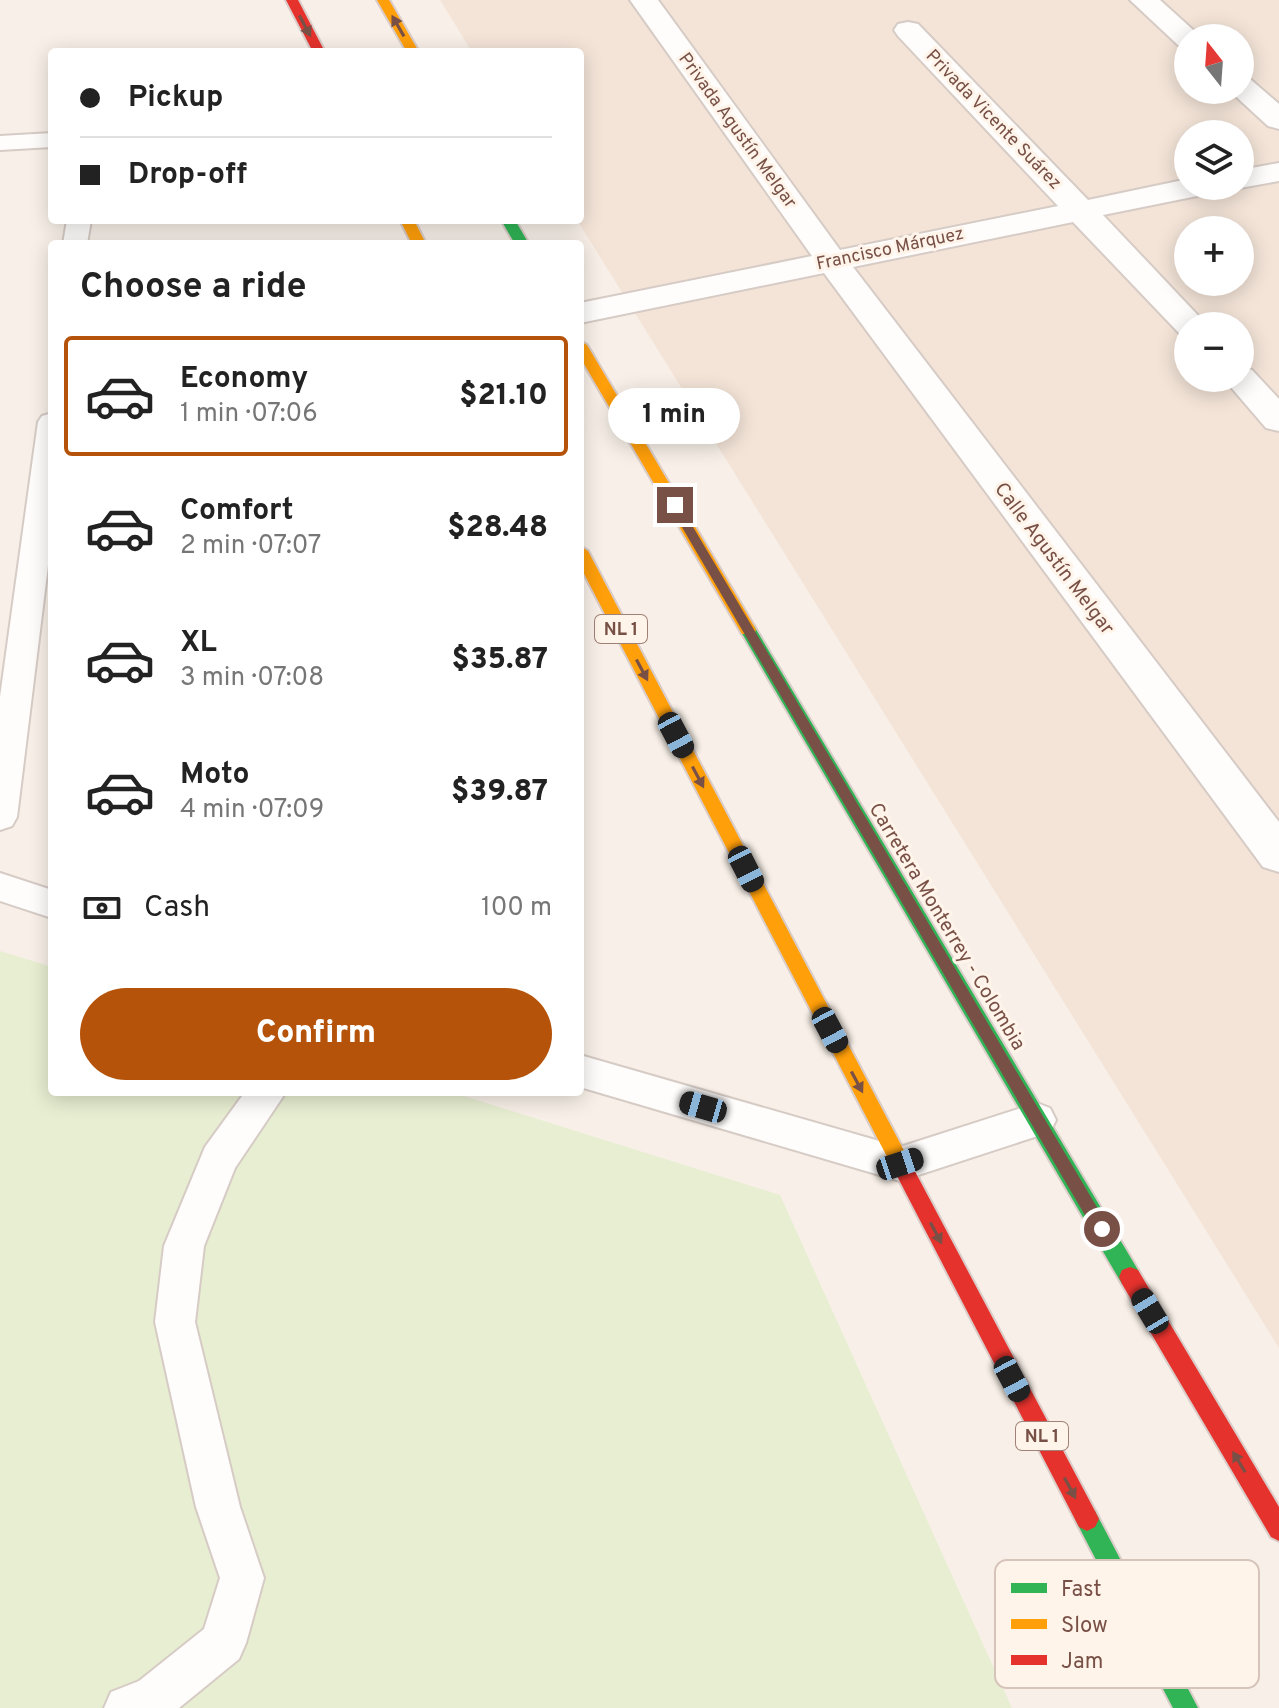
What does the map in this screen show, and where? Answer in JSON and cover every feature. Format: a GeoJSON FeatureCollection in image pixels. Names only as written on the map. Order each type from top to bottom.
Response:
{"type":"FeatureCollection","features":[{"type":"Feature","properties":{"kind":"main road"},"geometry":{"type":"LineString","coordinates":[[292,0],[317,48]]}},
{"type":"Feature","properties":{"kind":"main road"},"geometry":{"type":"LineString","coordinates":[[383,0],[411,48]]}},
{"type":"Feature","properties":{"kind":"main road","name":"Carretera Monterrey - Colombia"},"geometry":{"type":"LineString","coordinates":[[584,352],[1279,1529]]}},
{"type":"Feature","properties":{"kind":"main road","name":"NL 1"},"geometry":{"type":"LineString","coordinates":[[584,559],[1108,1560]]}},
{"type":"Feature","properties":{"kind":"main road","name":"NL 1"},"geometry":{"type":"LineString","coordinates":[[1175,1688],[1186,1708]]}},
{"type":"Feature","properties":{"kind":"street","name":"Privada Agustín Melgar"},"geometry":{"type":"LineString","coordinates":[[644,0],[831,260]]}},
{"type":"Feature","properties":{"kind":"street"},"geometry":{"type":"LineString","coordinates":[[1144,0],[1174,27]]}},
{"type":"Feature","properties":{"kind":"street","name":"Privada Vicente Suárez"},"geometry":{"type":"LineString","coordinates":[[908,30],[1178,312]]}},
{"type":"Feature","properties":{"kind":"street"},"geometry":{"type":"LineString","coordinates":[[1254,98],[1279,120]]}},
{"type":"Feature","properties":{"kind":"street"},"geometry":{"type":"LineString","coordinates":[[1254,176],[1279,172]]}},
{"type":"Feature","properties":{"kind":"street","name":"Francisco Márquez"},"geometry":{"type":"LineString","coordinates":[[584,312],[1174,191]]}},
{"type":"Feature","properties":{"kind":"street","name":"Calle Agustín Melgar"},"geometry":{"type":"LineString","coordinates":[[831,260],[1279,855]]}},
{"type":"Feature","properties":{"kind":"street"},"geometry":{"type":"LineString","coordinates":[[1253,392],[1279,420]]}},
{"type":"Feature","properties":{"kind":"lane"},"geometry":{"type":"LineString","coordinates":[[0,143],[48,140]]}},
{"type":"Feature","properties":{"kind":"lane"},"geometry":{"type":"LineString","coordinates":[[0,817],[48,452]]}},
{"type":"Feature","properties":{"kind":"lane"},"geometry":{"type":"LineString","coordinates":[[0,887],[48,903]]}},
{"type":"Feature","properties":{"kind":"lane"},"geometry":{"type":"LineString","coordinates":[[584,1072],[900,1164],[1037,1120]]}},
{"type":"Feature","properties":{"kind":"lane"},"geometry":{"type":"LineString","coordinates":[[127,1708],[153,1699],[223,1643],[242,1578],[218,1507],[175,1322],[184,1246],[219,1159],[264,1096]]}},
{"type":"Feature","properties":{"kind":"shaded area"},"geometry":{"type":"Polygon","coordinates":[[[440,0],[1279,0],[1279,1348],[579,224],[584,224],[584,48],[470,48],[440,0]]]}},
{"type":"Feature","properties":{"kind":"green space"},"geometry":{"type":"Polygon","coordinates":[[[0,951],[48,966],[48,1096],[464,1096],[780,1195],[995,1670],[995,1688],[1003,1688],[1012,1708],[0,1708],[0,951]]]}},
{"type":"Feature","properties":{"kind":"traffic: fast"},"geometry":{"type":"LineString","coordinates":[[510,224],[520,240]]}},
{"type":"Feature","properties":{"kind":"traffic: fast"},"geometry":{"type":"LineString","coordinates":[[748,630],[1130,1277]]}},
{"type":"Feature","properties":{"kind":"traffic: fast"},"geometry":{"type":"LineString","coordinates":[[1087,1519],[1108,1560]]}},
{"type":"Feature","properties":{"kind":"traffic: fast"},"geometry":{"type":"LineString","coordinates":[[1176,1688],[1186,1708]]}},
{"type":"Feature","properties":{"kind":"traffic: slow"},"geometry":{"type":"LineString","coordinates":[[383,0],[411,48]]}},
{"type":"Feature","properties":{"kind":"traffic: slow"},"geometry":{"type":"LineString","coordinates":[[409,224],[417,240]]}},
{"type":"Feature","properties":{"kind":"traffic: slow"},"geometry":{"type":"LineString","coordinates":[[584,352],[748,630]]}},
{"type":"Feature","properties":{"kind":"traffic: slow"},"geometry":{"type":"LineString","coordinates":[[584,559],[903,1168]]}},
{"type":"Feature","properties":{"kind":"traffic: jam"},"geometry":{"type":"LineString","coordinates":[[292,0],[317,48]]}},
{"type":"Feature","properties":{"kind":"traffic: jam"},"geometry":{"type":"LineString","coordinates":[[903,1168],[1087,1519]]}},
{"type":"Feature","properties":{"kind":"traffic: jam"},"geometry":{"type":"LineString","coordinates":[[1130,1277],[1279,1529]]}},
{"type":"Feature","properties":{"kind":"route"},"geometry":{"type":"LineString","coordinates":[[675,505],[1102,1229]]}}]}
